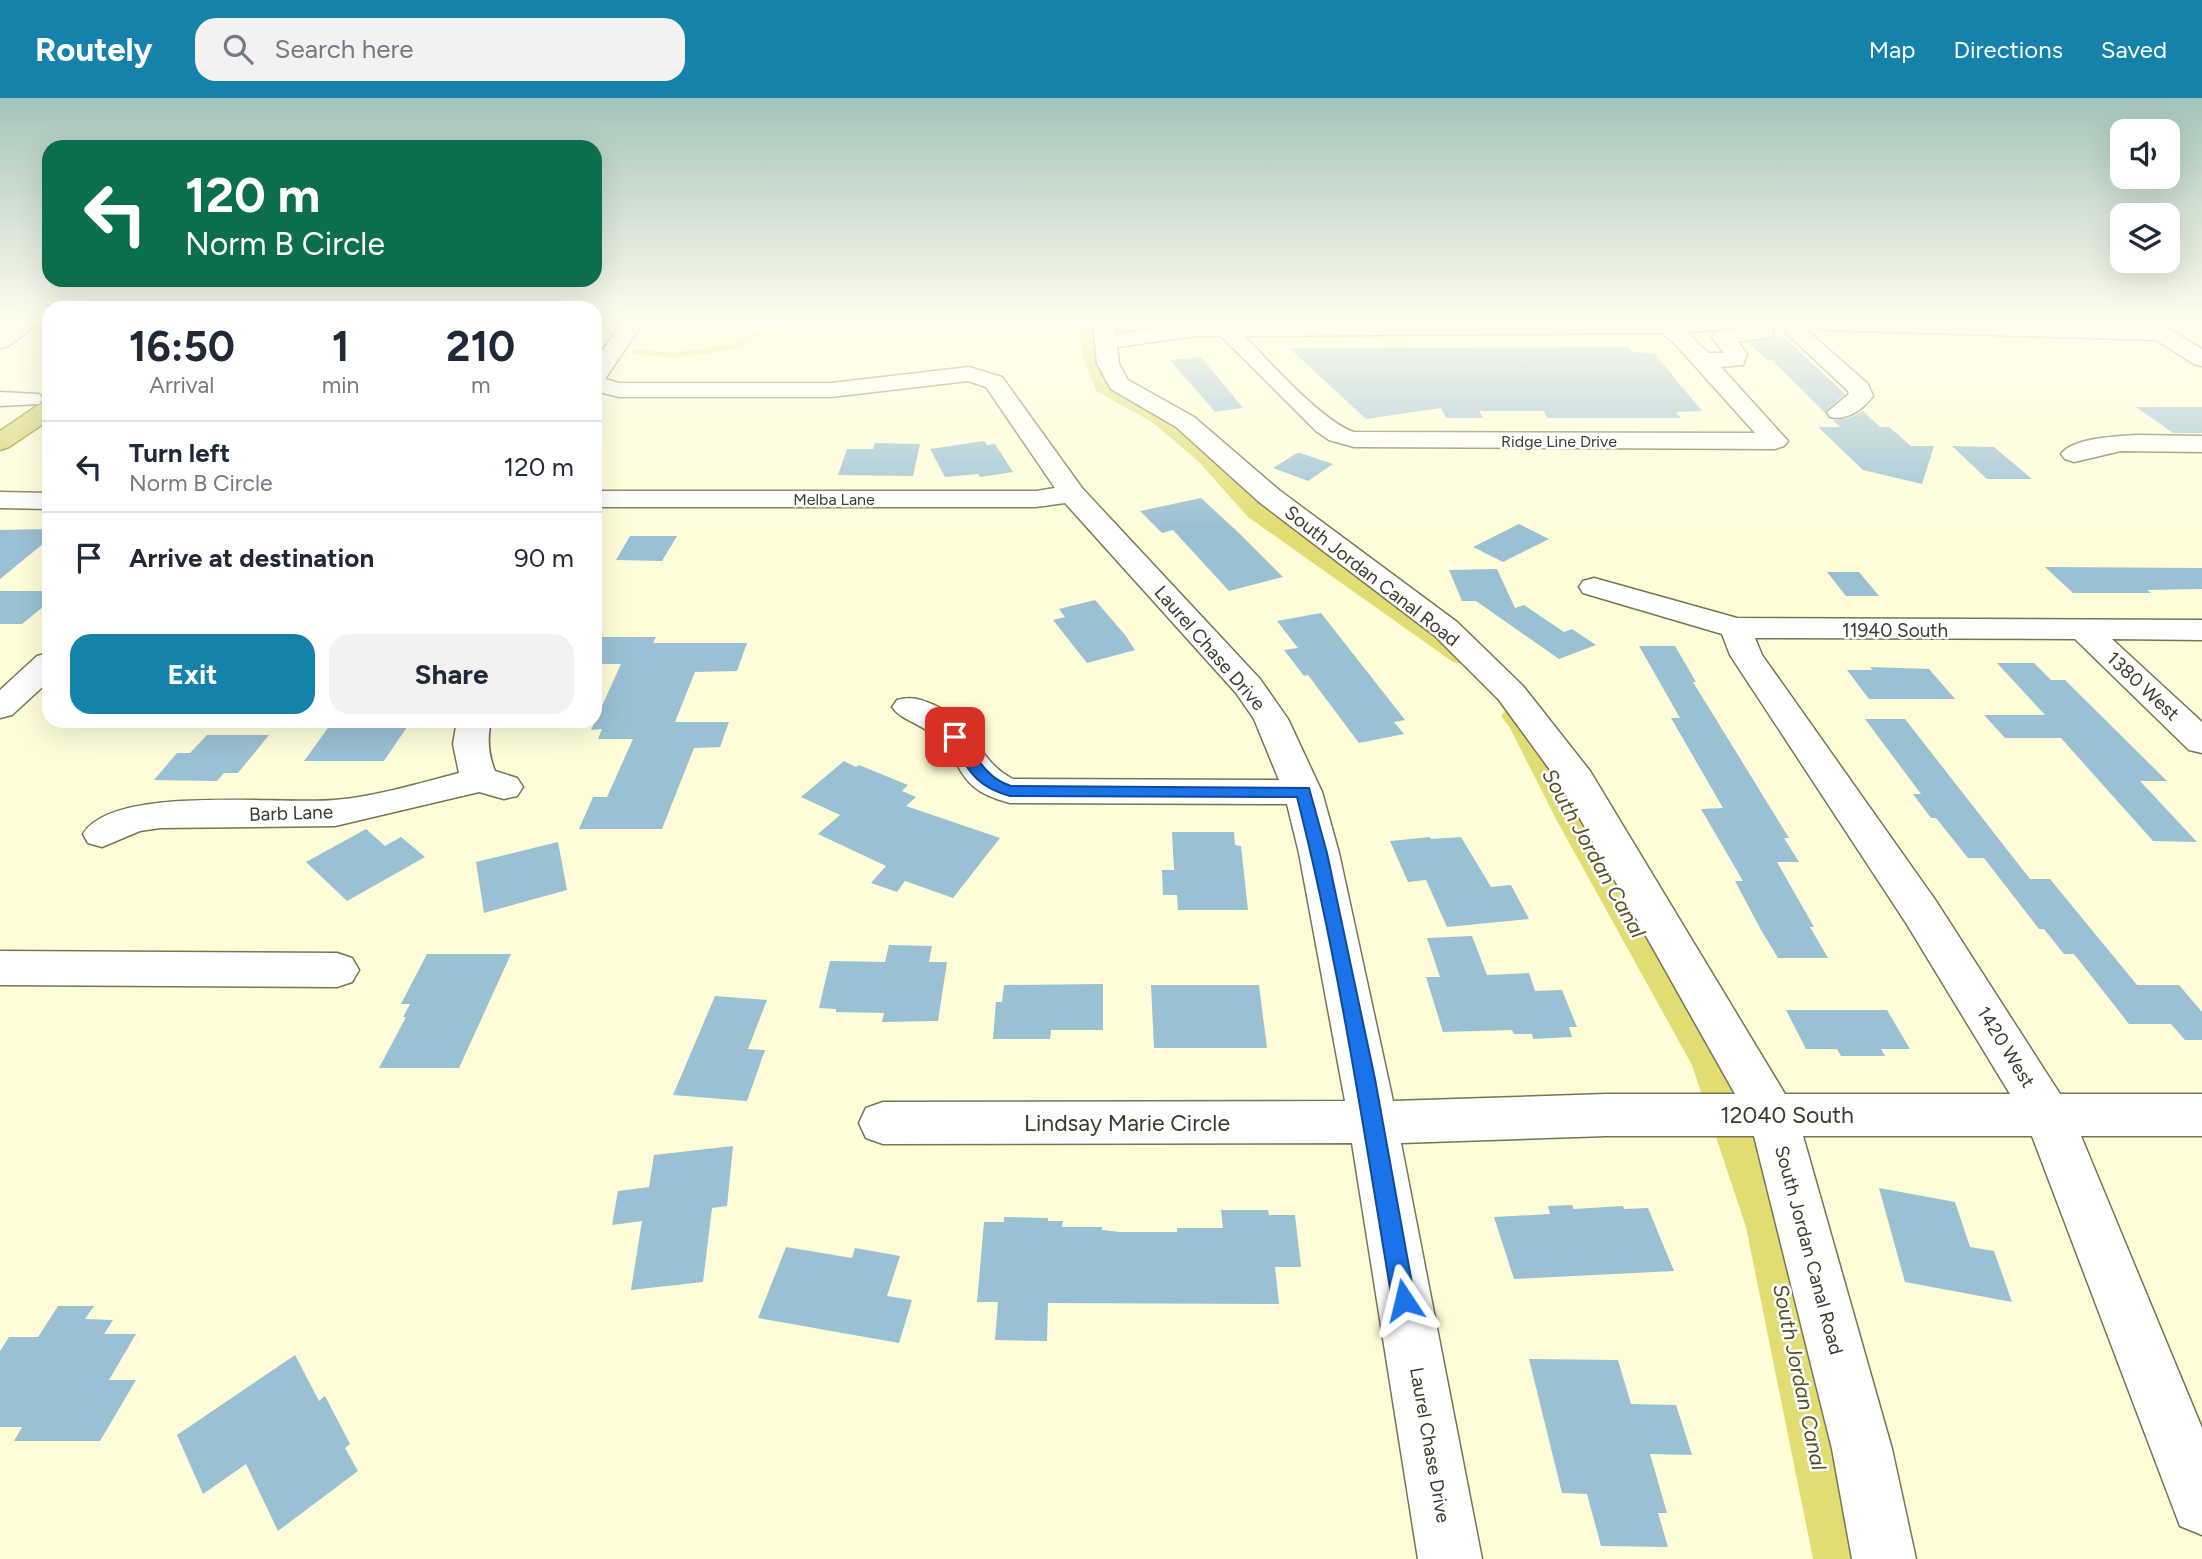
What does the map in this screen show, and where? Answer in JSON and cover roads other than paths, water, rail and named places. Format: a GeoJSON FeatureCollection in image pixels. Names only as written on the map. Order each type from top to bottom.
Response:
{"type":"FeatureCollection","features":[{"type":"Feature","properties":{"kind":"main road"},"geometry":{"type":"LineString","coordinates":[[0,419],[42,398]]}},
{"type":"Feature","properties":{"kind":"main road"},"geometry":{"type":"LineString","coordinates":[[0,442],[42,399]]}},
{"type":"Feature","properties":{"kind":"street","name":"Laurel Chase Drive"},"geometry":{"type":"LineString","coordinates":[[1000,392],[1072,494],[1248,686],[1271,719],[1303,792],[1319,853],[1372,1122],[1450,1559]]}},
{"type":"Feature","properties":{"kind":"street","name":"South Jordan Canal Road"},"geometry":{"type":"LineString","coordinates":[[1133,392],[1185,422],[1269,496],[1446,629],[1511,693],[1577,780],[1771,1114],[1785,1156],[1862,1448],[1884,1559]]}},
{"type":"Feature","properties":{"kind":"street","name":"Ridge Line Drive"},"geometry":{"type":"LineString","coordinates":[[1290,392],[1323,426],[1344,437],[1375,440],[1775,441],[1731,392]]}},
{"type":"Feature","properties":{"kind":"street"},"geometry":{"type":"LineString","coordinates":[[1839,412],[1861,396],[1860,392]]}},
{"type":"Feature","properties":{"kind":"street"},"geometry":{"type":"LineString","coordinates":[[0,399],[42,398]]}},
{"type":"Feature","properties":{"kind":"street"},"geometry":{"type":"LineString","coordinates":[[2074,454],[2090,447],[2115,444],[2202,444]]}},
{"type":"Feature","properties":{"kind":"street","name":"Melba Lane"},"geometry":{"type":"LineString","coordinates":[[602,501],[1035,499],[1072,494]]}},
{"type":"Feature","properties":{"kind":"street"},"geometry":{"type":"LineString","coordinates":[[0,500],[42,500]]}},
{"type":"Feature","properties":{"kind":"street","name":"11940 South"},"geometry":{"type":"LineString","coordinates":[[1594,587],[1735,628],[2202,630]]}},
{"type":"Feature","properties":{"kind":"street","name":"1420 West"},"geometry":{"type":"LineString","coordinates":[[1735,628],[1746,654],[1921,912],[2047,1115],[2073,1169],[2202,1504]]}},
{"type":"Feature","properties":{"kind":"street","name":"1380 West"},"geometry":{"type":"LineString","coordinates":[[2084,630],[2202,742]]}},
{"type":"Feature","properties":{"kind":"street"},"geometry":{"type":"LineString","coordinates":[[0,708],[42,669]]}},
{"type":"Feature","properties":{"kind":"street"},"geometry":{"type":"LineString","coordinates":[[909,707],[937,719],[955,737],[982,777],[994,786],[1010,791],[1303,792]]}},
{"type":"Feature","properties":{"kind":"street","name":"Barb Lane"},"geometry":{"type":"LineString","coordinates":[[102,834],[131,820],[160,814],[335,813],[492,783],[472,761],[470,743],[473,728]]}},
{"type":"Feature","properties":{"kind":"street"},"geometry":{"type":"LineString","coordinates":[[0,968],[337,970]]}},
{"type":"Feature","properties":{"kind":"street","name":"12040 South"},"geometry":{"type":"LineString","coordinates":[[1372,1122],[1522,1120],[1605,1115],[2202,1115]]}},
{"type":"Feature","properties":{"kind":"street","name":"Lindsay Marie Circle"},"geometry":{"type":"LineString","coordinates":[[883,1123],[1372,1122]]}},
{"type":"Feature","properties":{"kind":"waterway","name":"South Jordan Canal"},"geometry":{"type":"LineString","coordinates":[[1112,392],[1159,418],[1206,458],[1256,512],[1462,656]]}},
{"type":"Feature","properties":{"kind":"waterway","name":"South Jordan Canal"},"geometry":{"type":"LineString","coordinates":[[1515,716],[1523,725],[1573,821],[1710,1063],[1767,1227],[1839,1559]]}}]}
